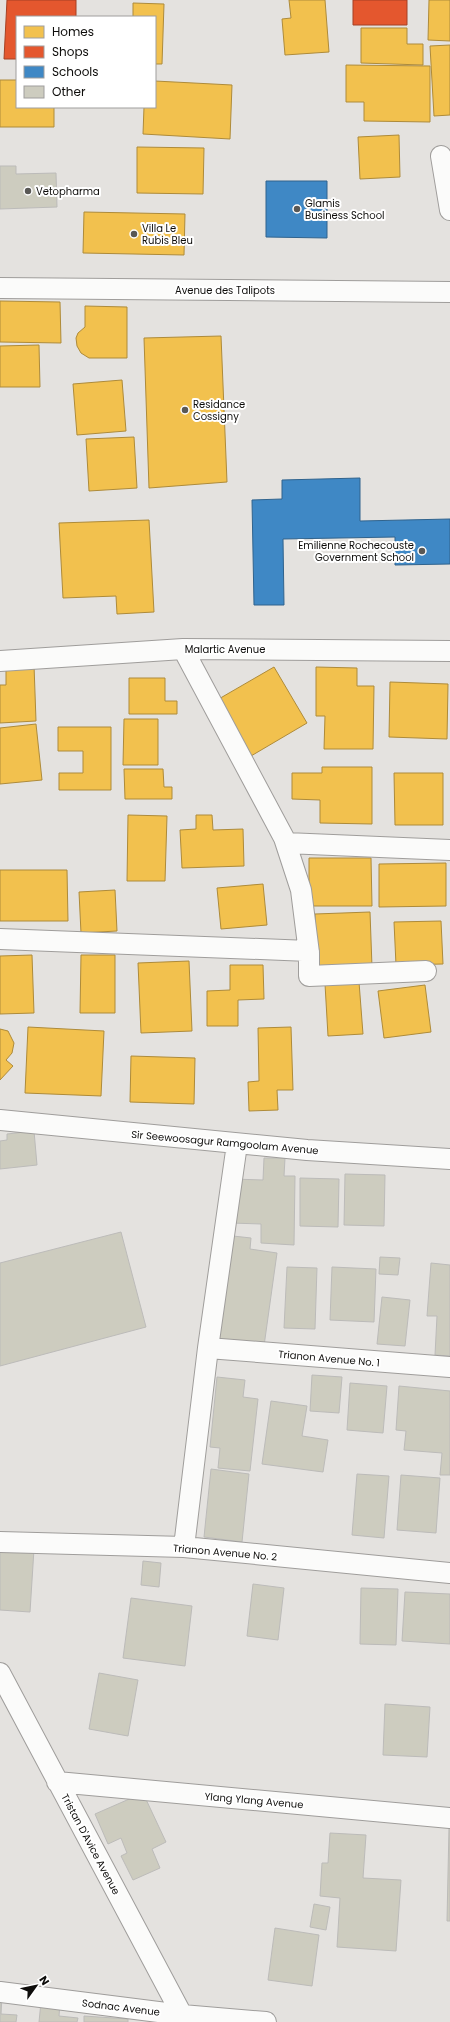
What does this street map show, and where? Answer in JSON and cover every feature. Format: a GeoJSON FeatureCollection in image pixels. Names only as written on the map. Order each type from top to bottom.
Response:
{"type":"FeatureCollection","features":[{"type":"Feature","properties":{"kind":"street"},"geometry":{"type":"LineString","coordinates":[[441,156],[450,210]]}},
{"type":"Feature","properties":{"kind":"street","name":"Avenue des Talipots"},"geometry":{"type":"LineString","coordinates":[[0,288],[450,292]]}},
{"type":"Feature","properties":{"kind":"street"},"geometry":{"type":"LineString","coordinates":[[183,649],[236,746],[286,843],[301,890],[309,951],[309,976],[426,971]]}},
{"type":"Feature","properties":{"kind":"street","name":"Malartic Avenue"},"geometry":{"type":"LineString","coordinates":[[0,661],[183,649],[450,651]]}},
{"type":"Feature","properties":{"kind":"street"},"geometry":{"type":"LineString","coordinates":[[286,843],[450,850]]}},
{"type":"Feature","properties":{"kind":"street"},"geometry":{"type":"LineString","coordinates":[[0,939],[309,951]]}},
{"type":"Feature","properties":{"kind":"street","name":"Sir Seewoosagur Ramgoolam Avenue"},"geometry":{"type":"LineString","coordinates":[[0,1120],[237,1144],[450,1159]]}},
{"type":"Feature","properties":{"kind":"street"},"geometry":{"type":"LineString","coordinates":[[184,1547],[208,1348],[237,1144]]}},
{"type":"Feature","properties":{"kind":"street","name":"Trianon Avenue No. 1"},"geometry":{"type":"LineString","coordinates":[[208,1348],[450,1367]]}},
{"type":"Feature","properties":{"kind":"street","name":"Trianon Avenue No. 2"},"geometry":{"type":"LineString","coordinates":[[0,1542],[184,1547],[450,1573]]}},
{"type":"Feature","properties":{"kind":"street","name":"Tristan D'Avice Avenue"},"geometry":{"type":"LineString","coordinates":[[0,1673],[182,2015]]}},
{"type":"Feature","properties":{"kind":"street","name":"Ylang Ylang Avenue"},"geometry":{"type":"LineString","coordinates":[[58,1782],[450,1818]]}},
{"type":"Feature","properties":{"kind":"street","name":"Sodnac Avenue"},"geometry":{"type":"LineString","coordinates":[[0,1992],[182,2015],[266,2022]]}},
{"type":"Feature","properties":{"kind":"building: Homes"},"geometry":{"type":"Polygon","coordinates":[[[289,0],[325,0],[329,52],[285,55],[282,19],[291,18],[289,0]]]}},
{"type":"Feature","properties":{"kind":"building: Homes"},"geometry":{"type":"Polygon","coordinates":[[[429,0],[450,0],[450,41],[428,40],[429,0]]]}},
{"type":"Feature","properties":{"kind":"building: Homes"},"geometry":{"type":"Polygon","coordinates":[[[133,3],[164,4],[162,64],[156,64],[156,16],[133,16],[133,3]]]}},
{"type":"Feature","properties":{"kind":"building: Homes"},"geometry":{"type":"Polygon","coordinates":[[[361,28],[407,28],[407,44],[423,44],[423,65],[361,63],[361,28]]]}},
{"type":"Feature","properties":{"kind":"building: Homes"},"geometry":{"type":"Polygon","coordinates":[[[450,45],[450,115],[434,116],[430,46],[450,45]]]}},
{"type":"Feature","properties":{"kind":"building: Homes"},"geometry":{"type":"Polygon","coordinates":[[[346,65],[430,66],[430,122],[364,121],[364,102],[346,102],[346,65]]]}},
{"type":"Feature","properties":{"kind":"building: Homes"},"geometry":{"type":"Polygon","coordinates":[[[0,80],[16,80],[16,108],[54,108],[54,127],[0,127],[0,80]]]}},
{"type":"Feature","properties":{"kind":"building: Homes"},"geometry":{"type":"Polygon","coordinates":[[[156,81],[232,85],[230,139],[143,134],[144,108],[156,108],[156,81]]]}},
{"type":"Feature","properties":{"kind":"building: Homes"},"geometry":{"type":"Polygon","coordinates":[[[399,135],[400,177],[360,179],[358,137],[399,135]]]}},
{"type":"Feature","properties":{"kind":"building: Homes"},"geometry":{"type":"Polygon","coordinates":[[[137,147],[204,148],[203,194],[137,193],[137,147]]]}},
{"type":"Feature","properties":{"kind":"building: Homes","name":"Villa Le Rubis Bleu"},"geometry":{"type":"Polygon","coordinates":[[[84,212],[185,214],[184,255],[83,253],[84,212]]]}},
{"type":"Feature","properties":{"kind":"building: Homes"},"geometry":{"type":"Polygon","coordinates":[[[0,301],[60,302],[61,343],[0,342],[0,301]]]}},
{"type":"Feature","properties":{"kind":"building: Homes"},"geometry":{"type":"Polygon","coordinates":[[[85,306],[127,307],[127,358],[89,358],[81,353],[77,346],[76,338],[78,333],[85,327],[85,306]]]}},
{"type":"Feature","properties":{"kind":"building: Homes","name":"Residance Cossigny"},"geometry":{"type":"Polygon","coordinates":[[[221,336],[227,482],[149,488],[144,338],[221,336]]]}},
{"type":"Feature","properties":{"kind":"building: Homes"},"geometry":{"type":"Polygon","coordinates":[[[39,345],[40,387],[0,387],[0,346],[39,345]]]}},
{"type":"Feature","properties":{"kind":"building: Homes"},"geometry":{"type":"Polygon","coordinates":[[[122,380],[126,431],[77,435],[73,384],[122,380]]]}},
{"type":"Feature","properties":{"kind":"building: Homes"},"geometry":{"type":"Polygon","coordinates":[[[134,437],[137,488],[89,491],[86,439],[134,437]]]}},
{"type":"Feature","properties":{"kind":"building: Homes"},"geometry":{"type":"Polygon","coordinates":[[[149,520],[154,612],[117,614],[116,596],[63,598],[59,523],[149,520]]]}},
{"type":"Feature","properties":{"kind":"building: Homes"},"geometry":{"type":"Polygon","coordinates":[[[34,665],[36,721],[0,723],[0,685],[6,685],[6,666],[34,665]]]}},
{"type":"Feature","properties":{"kind":"building: Homes"},"geometry":{"type":"Polygon","coordinates":[[[274,667],[307,723],[251,756],[217,700],[274,667]]]}},
{"type":"Feature","properties":{"kind":"building: Homes"},"geometry":{"type":"Polygon","coordinates":[[[316,667],[357,668],[357,686],[374,686],[373,749],[324,749],[325,716],[316,716],[316,667]]]}},
{"type":"Feature","properties":{"kind":"building: Homes"},"geometry":{"type":"Polygon","coordinates":[[[129,678],[165,678],[165,701],[177,701],[177,714],[129,714],[129,678]]]}},
{"type":"Feature","properties":{"kind":"building: Homes"},"geometry":{"type":"Polygon","coordinates":[[[390,682],[448,684],[447,739],[389,737],[390,682]]]}},
{"type":"Feature","properties":{"kind":"building: Homes"},"geometry":{"type":"Polygon","coordinates":[[[124,719],[158,719],[158,765],[123,765],[124,719]]]}},
{"type":"Feature","properties":{"kind":"building: Homes"},"geometry":{"type":"Polygon","coordinates":[[[36,724],[42,780],[0,784],[0,728],[36,724]]]}},
{"type":"Feature","properties":{"kind":"building: Homes"},"geometry":{"type":"Polygon","coordinates":[[[58,727],[111,727],[111,790],[59,790],[59,773],[83,773],[83,751],[58,751],[58,727]]]}},
{"type":"Feature","properties":{"kind":"building: Homes"},"geometry":{"type":"Polygon","coordinates":[[[322,767],[372,767],[372,824],[320,823],[320,800],[292,799],[292,773],[322,773],[322,767]]]}},
{"type":"Feature","properties":{"kind":"building: Homes"},"geometry":{"type":"Polygon","coordinates":[[[124,769],[163,769],[164,787],[172,787],[172,799],[125,799],[124,769]]]}},
{"type":"Feature","properties":{"kind":"building: Homes"},"geometry":{"type":"Polygon","coordinates":[[[394,773],[443,773],[443,825],[395,825],[394,773]]]}},
{"type":"Feature","properties":{"kind":"building: Homes"},"geometry":{"type":"Polygon","coordinates":[[[128,815],[167,816],[165,881],[127,881],[128,815]]]}},
{"type":"Feature","properties":{"kind":"building: Homes"},"geometry":{"type":"Polygon","coordinates":[[[196,815],[212,815],[213,830],[243,829],[244,866],[182,868],[180,830],[196,829],[196,815]]]}},
{"type":"Feature","properties":{"kind":"building: Homes"},"geometry":{"type":"Polygon","coordinates":[[[309,858],[371,858],[372,906],[309,906],[309,858]]]}},
{"type":"Feature","properties":{"kind":"building: Homes"},"geometry":{"type":"Polygon","coordinates":[[[446,863],[446,906],[379,907],[379,864],[446,863]]]}},
{"type":"Feature","properties":{"kind":"building: Homes"},"geometry":{"type":"Polygon","coordinates":[[[0,870],[67,870],[68,921],[0,921],[0,870]]]}},
{"type":"Feature","properties":{"kind":"building: Homes"},"geometry":{"type":"Polygon","coordinates":[[[263,884],[267,925],[221,929],[217,888],[263,884]]]}},
{"type":"Feature","properties":{"kind":"building: Homes"},"geometry":{"type":"Polygon","coordinates":[[[115,890],[117,931],[81,933],[79,892],[115,890]]]}},
{"type":"Feature","properties":{"kind":"building: Homes"},"geometry":{"type":"Polygon","coordinates":[[[370,912],[372,967],[317,969],[315,914],[370,912]]]}},
{"type":"Feature","properties":{"kind":"building: Homes"},"geometry":{"type":"Polygon","coordinates":[[[441,921],[443,964],[396,965],[394,922],[441,921]]]}},
{"type":"Feature","properties":{"kind":"building: Homes"},"geometry":{"type":"Polygon","coordinates":[[[32,955],[34,1013],[0,1014],[0,956],[32,955]]]}},
{"type":"Feature","properties":{"kind":"building: Homes"},"geometry":{"type":"Polygon","coordinates":[[[81,955],[115,955],[115,1013],[80,1013],[81,955]]]}},
{"type":"Feature","properties":{"kind":"building: Homes"},"geometry":{"type":"Polygon","coordinates":[[[189,961],[192,1031],[141,1033],[138,963],[189,961]]]}},
{"type":"Feature","properties":{"kind":"building: Homes"},"geometry":{"type":"Polygon","coordinates":[[[230,965],[263,965],[264,999],[238,1000],[238,1026],[207,1026],[207,991],[230,990],[230,965]]]}},
{"type":"Feature","properties":{"kind":"building: Homes"},"geometry":{"type":"Polygon","coordinates":[[[359,982],[363,1034],[328,1036],[325,984],[359,982]]]}},
{"type":"Feature","properties":{"kind":"building: Homes"},"geometry":{"type":"Polygon","coordinates":[[[425,985],[431,1032],[384,1038],[378,991],[425,985]]]}},
{"type":"Feature","properties":{"kind":"building: Homes"},"geometry":{"type":"Polygon","coordinates":[[[28,1027],[104,1031],[101,1096],[25,1093],[28,1027]]]}},
{"type":"Feature","properties":{"kind":"building: Homes"},"geometry":{"type":"Polygon","coordinates":[[[291,1027],[293,1090],[277,1090],[278,1110],[249,1111],[248,1082],[259,1081],[258,1028],[291,1027]]]}},
{"type":"Feature","properties":{"kind":"building: Homes"},"geometry":{"type":"Polygon","coordinates":[[[0,1029],[8,1031],[14,1043],[12,1053],[6,1060],[13,1066],[0,1080],[0,1029]]]}},
{"type":"Feature","properties":{"kind":"building: Homes"},"geometry":{"type":"Polygon","coordinates":[[[131,1056],[195,1058],[194,1104],[130,1102],[131,1056]]]}},
{"type":"Feature","properties":{"kind":"building: Shops"},"geometry":{"type":"Polygon","coordinates":[[[7,0],[76,0],[76,16],[16,16],[16,59],[4,59],[7,0]]]}},
{"type":"Feature","properties":{"kind":"building: Shops"},"geometry":{"type":"Polygon","coordinates":[[[353,0],[407,0],[407,25],[353,25],[353,0]]]}},
{"type":"Feature","properties":{"kind":"building: Schools","name":"Glamis Business School"},"geometry":{"type":"Polygon","coordinates":[[[266,181],[327,181],[327,238],[266,237],[266,181]]]}},
{"type":"Feature","properties":{"kind":"building: Schools","name":"Emilienne Rochecouste Government School"},"geometry":{"type":"Polygon","coordinates":[[[360,478],[360,521],[450,519],[450,564],[395,565],[395,537],[283,539],[284,605],[254,605],[252,500],[282,499],[282,480],[360,478]]]}},
{"type":"Feature","properties":{"kind":"building: Other","name":"Vetopharma"},"geometry":{"type":"Polygon","coordinates":[[[0,166],[16,166],[16,174],[56,173],[57,207],[0,209],[0,166]]]}},
{"type":"Feature","properties":{"kind":"building: Other"},"geometry":{"type":"Polygon","coordinates":[[[34,1131],[37,1165],[0,1169],[0,1141],[7,1140],[7,1134],[34,1131]]]}},
{"type":"Feature","properties":{"kind":"building: Other"},"geometry":{"type":"Polygon","coordinates":[[[264,1158],[285,1158],[284,1176],[295,1176],[294,1245],[261,1243],[261,1224],[231,1223],[233,1179],[263,1180],[264,1158]]]}},
{"type":"Feature","properties":{"kind":"building: Other"},"geometry":{"type":"Polygon","coordinates":[[[345,1174],[385,1175],[384,1226],[344,1225],[345,1174]]]}},
{"type":"Feature","properties":{"kind":"building: Other"},"geometry":{"type":"Polygon","coordinates":[[[300,1178],[339,1179],[338,1227],[300,1226],[300,1178]]]}},
{"type":"Feature","properties":{"kind":"building: Other"},"geometry":{"type":"Polygon","coordinates":[[[121,1232],[146,1327],[0,1366],[0,1263],[121,1232]]]}},
{"type":"Feature","properties":{"kind":"building: Other"},"geometry":{"type":"Polygon","coordinates":[[[233,1236],[251,1238],[250,1249],[277,1253],[264,1346],[219,1340],[233,1236]]]}},
{"type":"Feature","properties":{"kind":"building: Other"},"geometry":{"type":"Polygon","coordinates":[[[380,1257],[400,1258],[398,1275],[379,1274],[380,1257]]]}},
{"type":"Feature","properties":{"kind":"building: Other"},"geometry":{"type":"Polygon","coordinates":[[[431,1263],[450,1265],[450,1356],[435,1355],[437,1316],[427,1316],[431,1263]]]}},
{"type":"Feature","properties":{"kind":"building: Other"},"geometry":{"type":"Polygon","coordinates":[[[287,1267],[317,1268],[315,1329],[284,1328],[287,1267]]]}},
{"type":"Feature","properties":{"kind":"building: Other"},"geometry":{"type":"Polygon","coordinates":[[[332,1267],[376,1269],[374,1322],[330,1320],[332,1267]]]}},
{"type":"Feature","properties":{"kind":"building: Other"},"geometry":{"type":"Polygon","coordinates":[[[382,1297],[410,1300],[405,1346],[377,1344],[382,1297]]]}},
{"type":"Feature","properties":{"kind":"building: Other"},"geometry":{"type":"Polygon","coordinates":[[[312,1375],[342,1377],[339,1413],[310,1411],[312,1375]]]}},
{"type":"Feature","properties":{"kind":"building: Other"},"geometry":{"type":"Polygon","coordinates":[[[217,1377],[245,1380],[243,1397],[258,1399],[250,1471],[218,1468],[220,1448],[210,1447],[217,1377]]]}},
{"type":"Feature","properties":{"kind":"building: Other"},"geometry":{"type":"Polygon","coordinates":[[[350,1383],[387,1386],[383,1433],[347,1430],[350,1383]]]}},
{"type":"Feature","properties":{"kind":"building: Other"},"geometry":{"type":"Polygon","coordinates":[[[399,1386],[450,1391],[450,1475],[440,1475],[442,1453],[404,1450],[406,1431],[396,1430],[399,1386]]]}},
{"type":"Feature","properties":{"kind":"building: Other"},"geometry":{"type":"Polygon","coordinates":[[[271,1401],[307,1406],[302,1436],[328,1440],[323,1472],[262,1464],[271,1401]]]}},
{"type":"Feature","properties":{"kind":"building: Other"},"geometry":{"type":"Polygon","coordinates":[[[211,1469],[249,1474],[242,1542],[204,1537],[211,1469]]]}},
{"type":"Feature","properties":{"kind":"building: Other"},"geometry":{"type":"Polygon","coordinates":[[[357,1474],[389,1476],[384,1538],[352,1535],[357,1474]]]}},
{"type":"Feature","properties":{"kind":"building: Other"},"geometry":{"type":"Polygon","coordinates":[[[401,1475],[440,1478],[436,1533],[397,1530],[401,1475]]]}},
{"type":"Feature","properties":{"kind":"building: Other"},"geometry":{"type":"Polygon","coordinates":[[[0,1547],[34,1549],[30,1612],[0,1610],[0,1547]]]}},
{"type":"Feature","properties":{"kind":"building: Other"},"geometry":{"type":"Polygon","coordinates":[[[143,1561],[161,1563],[159,1587],[141,1585],[143,1561]]]}},
{"type":"Feature","properties":{"kind":"building: Other"},"geometry":{"type":"Polygon","coordinates":[[[253,1584],[284,1588],[278,1640],[247,1636],[253,1584]]]}},
{"type":"Feature","properties":{"kind":"building: Other"},"geometry":{"type":"Polygon","coordinates":[[[361,1588],[398,1589],[396,1645],[360,1644],[361,1588]]]}},
{"type":"Feature","properties":{"kind":"building: Other"},"geometry":{"type":"Polygon","coordinates":[[[405,1592],[450,1594],[450,1644],[402,1641],[405,1592]]]}},
{"type":"Feature","properties":{"kind":"building: Other"},"geometry":{"type":"Polygon","coordinates":[[[131,1598],[192,1606],[185,1666],[123,1658],[131,1598]]]}},
{"type":"Feature","properties":{"kind":"building: Other"},"geometry":{"type":"Polygon","coordinates":[[[99,1673],[138,1680],[128,1736],[89,1729],[99,1673]]]}},
{"type":"Feature","properties":{"kind":"building: Other"},"geometry":{"type":"Polygon","coordinates":[[[385,1704],[430,1707],[427,1757],[383,1755],[385,1704]]]}},
{"type":"Feature","properties":{"kind":"building: Other"},"geometry":{"type":"Polygon","coordinates":[[[143,1793],[166,1842],[152,1849],[160,1868],[133,1880],[121,1856],[127,1853],[121,1838],[108,1844],[95,1814],[143,1793]]]}},
{"type":"Feature","properties":{"kind":"building: Other"},"geometry":{"type":"Polygon","coordinates":[[[449,1827],[450,1921],[447,1921],[449,1827]]]}},
{"type":"Feature","properties":{"kind":"building: Other"},"geometry":{"type":"Polygon","coordinates":[[[330,1833],[366,1835],[363,1878],[401,1880],[396,1951],[337,1947],[340,1898],[320,1896],[322,1863],[328,1863],[330,1833]]]}},
{"type":"Feature","properties":{"kind":"building: Other"},"geometry":{"type":"Polygon","coordinates":[[[314,1904],[330,1907],[326,1930],[310,1927],[314,1904]]]}},
{"type":"Feature","properties":{"kind":"building: Other"},"geometry":{"type":"Polygon","coordinates":[[[275,1928],[319,1935],[312,1986],[268,1980],[275,1928]]]}},
{"type":"Feature","properties":{"kind":"building: Other"},"geometry":{"type":"Polygon","coordinates":[[[0,1996],[2,1996],[1,2014],[17,2015],[16,2022],[0,2022],[0,1996]]]}},
{"type":"Feature","properties":{"kind":"building: Other"},"geometry":{"type":"Polygon","coordinates":[[[41,2002],[60,2004],[59,2016],[78,2018],[77,2022],[39,2022],[41,2002]]]}},
{"type":"Feature","properties":{"kind":"building: Other"},"geometry":{"type":"Polygon","coordinates":[[[84,2016],[128,2019],[128,2022],[84,2022],[84,2016]]]}},
{"type":"Feature","properties":{"kind":"place","name":"Vetopharma"},"geometry":{"type":"Point","coordinates":[28,191]}},
{"type":"Feature","properties":{"kind":"place","name":"Glamis Business School"},"geometry":{"type":"Point","coordinates":[297,209]}},
{"type":"Feature","properties":{"kind":"place","name":"Villa Le Rubis Bleu"},"geometry":{"type":"Point","coordinates":[134,234]}},
{"type":"Feature","properties":{"kind":"place","name":"Residance Cossigny"},"geometry":{"type":"Point","coordinates":[185,410]}},
{"type":"Feature","properties":{"kind":"place","name":"Emilienne Rochecouste Government School"},"geometry":{"type":"Point","coordinates":[422,551]}}]}
